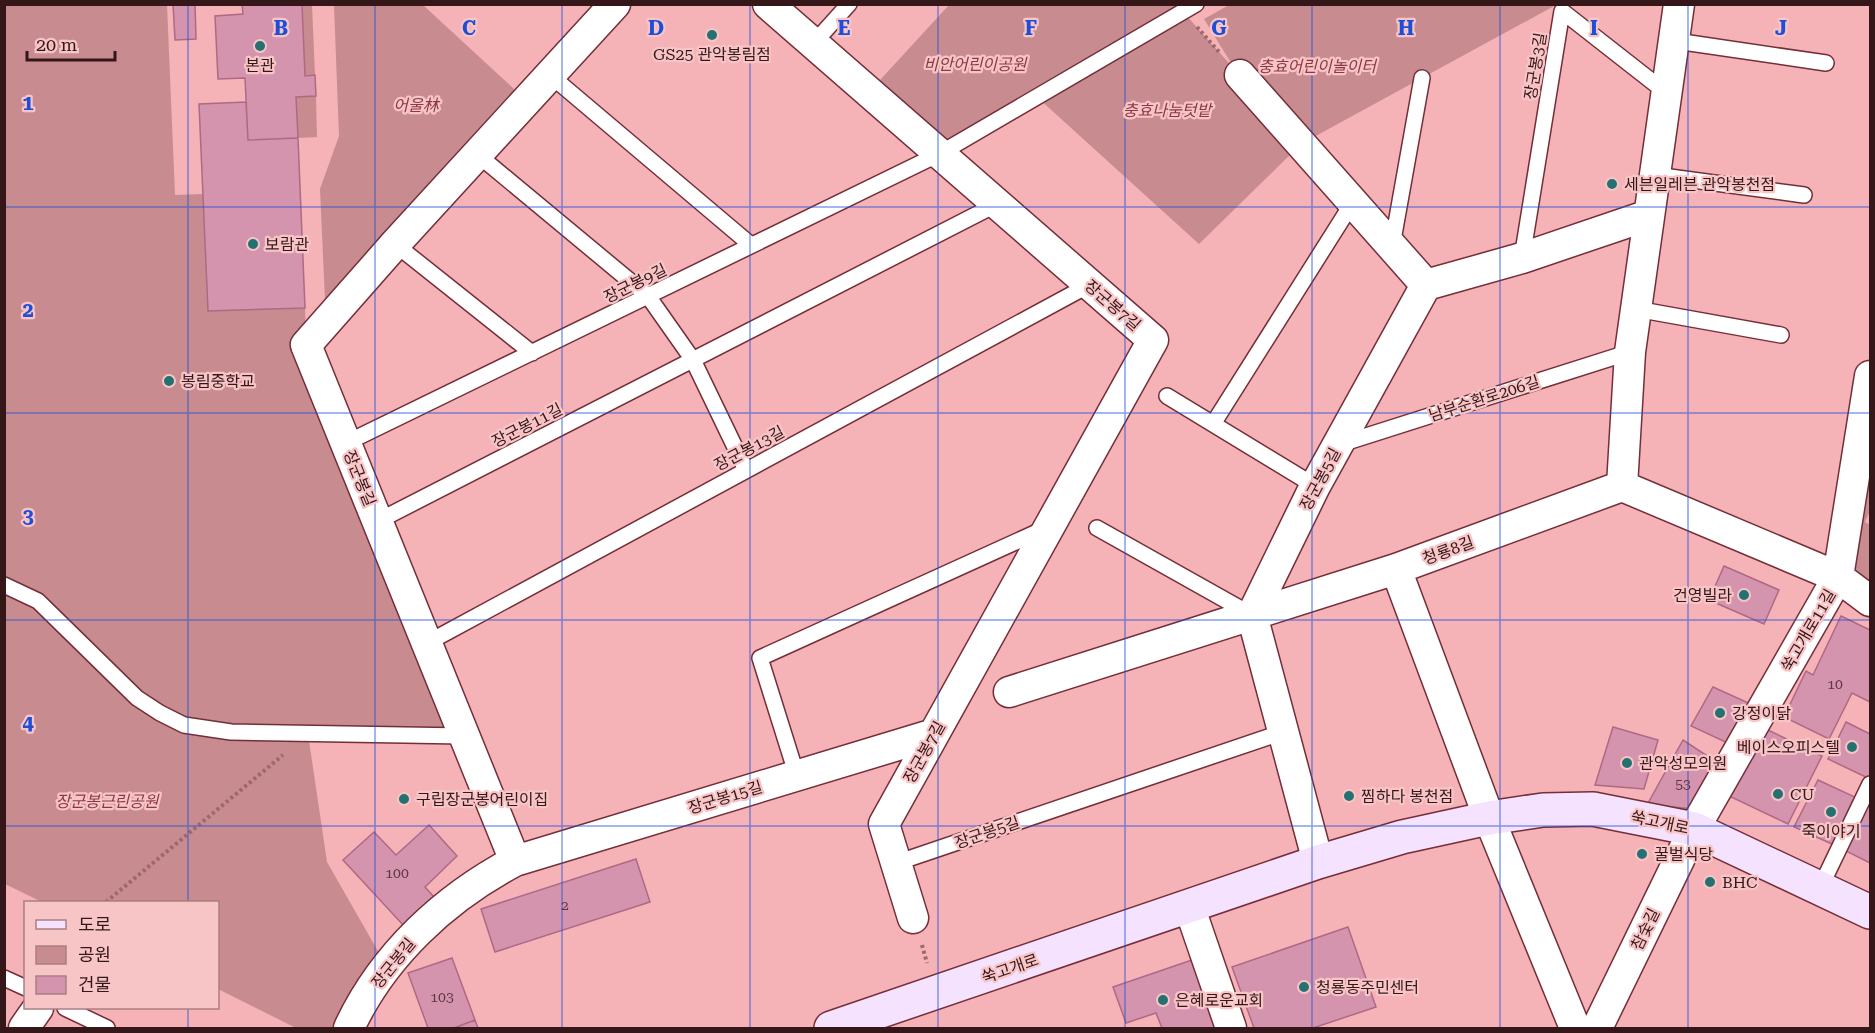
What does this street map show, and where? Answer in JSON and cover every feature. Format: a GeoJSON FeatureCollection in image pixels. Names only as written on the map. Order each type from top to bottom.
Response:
{"type":"FeatureCollection","features":[{"type":"Feature","properties":{"kind":"main road","name":"쑥고개로"},"geometry":{"type":"LineString","coordinates":[[831,1029],[1318,862],[1402,837],[1489,818],[1543,810],[1593,809],[1694,829],[1870,912]]}},
{"type":"Feature","properties":{"kind":"street","name":"장군봉길"},"geometry":{"type":"LineString","coordinates":[[349,1029],[369,994],[408,942],[462,892],[515,861],[306,345],[395,244],[615,4]]}},
{"type":"Feature","properties":{"kind":"street","name":"장군봉7길"},"geometry":{"type":"LineString","coordinates":[[768,4],[1153,340],[884,824],[913,918]]}},
{"type":"Feature","properties":{"kind":"street"},"geometry":{"type":"LineString","coordinates":[[1679,4],[1676,41],[1630,352],[1623,486],[1838,577],[1870,601]]}},
{"type":"Feature","properties":{"kind":"street"},"geometry":{"type":"LineString","coordinates":[[1240,75],[1426,285],[1522,258],[1649,215]]}},
{"type":"Feature","properties":{"kind":"street","name":"장군봉5길"},"geometry":{"type":"LineString","coordinates":[[1252,615],[1338,444],[1426,285]]}},
{"type":"Feature","properties":{"kind":"street","name":"쑥고개로11길"},"geometry":{"type":"LineString","coordinates":[[1694,829],[1838,577],[1870,376]]}},
{"type":"Feature","properties":{"kind":"street","name":"청룡8길"},"geometry":{"type":"LineString","coordinates":[[1010,692],[1396,569],[1623,486]]}},
{"type":"Feature","properties":{"kind":"street"},"geometry":{"type":"LineString","coordinates":[[1396,569],[1489,818],[1575,1029]]}},
{"type":"Feature","properties":{"kind":"street"},"geometry":{"type":"LineString","coordinates":[[1252,615],[1318,862]]}},
{"type":"Feature","properties":{"kind":"street","name":"장군봉15길"},"geometry":{"type":"LineString","coordinates":[[515,861],[934,734]]}},
{"type":"Feature","properties":{"kind":"street","name":"참숯길"},"geometry":{"type":"LineString","coordinates":[[1597,1029],[1694,829]]}},
{"type":"Feature","properties":{"kind":"street"},"geometry":{"type":"LineString","coordinates":[[1189,906],[1231,1029]]}},
{"type":"Feature","properties":{"kind":"street"},"geometry":{"type":"LineString","coordinates":[[24,1029],[37,1009]]}},
{"type":"Feature","properties":{"kind":"lane"},"geometry":{"type":"LineString","coordinates":[[813,45],[849,4]]}},
{"type":"Feature","properties":{"kind":"lane"},"geometry":{"type":"LineString","coordinates":[[939,154],[1190,8]]}},
{"type":"Feature","properties":{"kind":"lane","name":"장군봉3길"},"geometry":{"type":"LineString","coordinates":[[1522,258],[1562,11],[1668,94]]}},
{"type":"Feature","properties":{"kind":"lane"},"geometry":{"type":"LineString","coordinates":[[1676,41],[1826,63]]}},
{"type":"Feature","properties":{"kind":"lane"},"geometry":{"type":"LineString","coordinates":[[550,75],[751,245]]}},
{"type":"Feature","properties":{"kind":"lane"},"geometry":{"type":"LineString","coordinates":[[1392,246],[1422,78]]}},
{"type":"Feature","properties":{"kind":"lane"},"geometry":{"type":"LineString","coordinates":[[477,154],[648,296],[693,360],[746,470]]}},
{"type":"Feature","properties":{"kind":"lane","name":"장군봉9길"},"geometry":{"type":"LineString","coordinates":[[346,443],[939,154]]}},
{"type":"Feature","properties":{"kind":"lane"},"geometry":{"type":"LineString","coordinates":[[1655,175],[1804,195]]}},
{"type":"Feature","properties":{"kind":"lane"},"geometry":{"type":"LineString","coordinates":[[1213,424],[1353,202]]}},
{"type":"Feature","properties":{"kind":"lane","name":"장군봉11길"},"geometry":{"type":"LineString","coordinates":[[378,521],[997,204]]}},
{"type":"Feature","properties":{"kind":"lane"},"geometry":{"type":"LineString","coordinates":[[395,244],[532,352]]}},
{"type":"Feature","properties":{"kind":"lane","name":"장군봉13길"},"geometry":{"type":"LineString","coordinates":[[427,643],[1089,285]]}},
{"type":"Feature","properties":{"kind":"lane"},"geometry":{"type":"LineString","coordinates":[[1636,309],[1781,335]]}},
{"type":"Feature","properties":{"kind":"lane","name":"남부순환로206길"},"geometry":{"type":"LineString","coordinates":[[1338,444],[1630,352]]}},
{"type":"Feature","properties":{"kind":"lane"},"geometry":{"type":"LineString","coordinates":[[1167,396],[1316,486]]}},
{"type":"Feature","properties":{"kind":"lane"},"geometry":{"type":"LineString","coordinates":[[797,776],[760,658],[1050,526]]}},
{"type":"Feature","properties":{"kind":"lane"},"geometry":{"type":"LineString","coordinates":[[1097,528],[1252,615]]}},
{"type":"Feature","properties":{"kind":"lane"},"geometry":{"type":"LineString","coordinates":[[4,585],[38,601],[137,698],[172,720],[197,728],[231,732],[464,736]]}},
{"type":"Feature","properties":{"kind":"lane","name":"장군봉5길"},"geometry":{"type":"LineString","coordinates":[[896,862],[1283,732]]}},
{"type":"Feature","properties":{"kind":"lane"},"geometry":{"type":"LineString","coordinates":[[1820,888],[1870,784]]}},
{"type":"Feature","properties":{"kind":"lane"},"geometry":{"type":"LineString","coordinates":[[4,978],[24,987]]}},
{"type":"Feature","properties":{"kind":"lane"},"geometry":{"type":"LineString","coordinates":[[66,1009],[107,1029]]}},
{"type":"Feature","properties":{"kind":"path"},"geometry":{"type":"LineString","coordinates":[[1190,8],[1240,75]]}},
{"type":"Feature","properties":{"kind":"path"},"geometry":{"type":"LineString","coordinates":[[108,901],[308,734]]}},
{"type":"Feature","properties":{"kind":"path"},"geometry":{"type":"LineString","coordinates":[[913,918],[937,993]]}},
{"type":"Feature","properties":{"kind":"green space","name":"장군봉근린공원"},"geometry":{"type":"Polygon","coordinates":[[[4,5],[167,5],[175,195],[203,194],[208,311],[305,308],[306,345],[464,736],[308,734],[327,862],[387,967],[349,1028],[296,1028],[219,990],[219,901],[40,901],[5,884],[4,5]]]}},
{"type":"Feature","properties":{"kind":"green space"},"geometry":{"type":"Polygon","coordinates":[[[302,5],[312,5],[315,75],[305,76],[302,5]]]}},
{"type":"Feature","properties":{"kind":"green space","name":"어울林"},"geometry":{"type":"Polygon","coordinates":[[[334,5],[423,5],[526,100],[326,323],[320,189],[339,136],[334,5]]]}},
{"type":"Feature","properties":{"kind":"green space"},"geometry":{"type":"Polygon","coordinates":[[[949,5],[1177,5],[1236,71],[1204,19],[1229,5],[1556,5],[1301,144],[1199,244],[1037,97],[939,154],[869,92],[949,5]]]}},
{"type":"Feature","properties":{"kind":"green space"},"geometry":{"type":"Polygon","coordinates":[[[316,96],[317,137],[298,138],[296,97],[316,96]]]}},
{"type":"Feature","properties":{"kind":"green space"},"geometry":{"type":"Polygon","coordinates":[[[1870,418],[1870,511],[1865,522],[1870,525],[1870,613],[1835,597],[1870,418]]]}},
{"type":"Feature","properties":{"kind":"building"},"geometry":{"type":"Polygon","coordinates":[[[173,4],[195,4],[196,39],[175,40],[173,4]]]}},
{"type":"Feature","properties":{"kind":"building","name":"본관"},"geometry":{"type":"Polygon","coordinates":[[[242,4],[302,4],[305,76],[315,75],[316,96],[296,97],[298,138],[248,140],[245,78],[218,79],[215,16],[243,14],[242,4]]]}},
{"type":"Feature","properties":{"kind":"building","name":"보람관"},"geometry":{"type":"Polygon","coordinates":[[[246,102],[248,140],[298,138],[305,308],[208,311],[199,104],[246,102]]]}},
{"type":"Feature","properties":{"kind":"building","name":"건영빌라"},"geometry":{"type":"Polygon","coordinates":[[[1724,566],[1779,590],[1764,624],[1709,600],[1724,566]]]}},
{"type":"Feature","properties":{"kind":"building"},"geometry":{"type":"Polygon","coordinates":[[[1841,616],[1870,630],[1870,702],[1852,693],[1829,739],[1784,717],[1806,671],[1813,675],[1841,616]]]}},
{"type":"Feature","properties":{"kind":"building"},"geometry":{"type":"Polygon","coordinates":[[[1713,687],[1753,705],[1732,745],[1691,726],[1713,687]]]}},
{"type":"Feature","properties":{"kind":"building","name":"베이스오피스텔"},"geometry":{"type":"Polygon","coordinates":[[[1846,722],[1870,734],[1870,779],[1828,759],[1846,722]]]}},
{"type":"Feature","properties":{"kind":"building","name":"관악성모의원"},"geometry":{"type":"Polygon","coordinates":[[[1613,727],[1658,740],[1644,789],[1595,785],[1613,727]]]}},
{"type":"Feature","properties":{"kind":"building"},"geometry":{"type":"Polygon","coordinates":[[[1768,730],[1822,756],[1788,824],[1729,796],[1768,730]]]}},
{"type":"Feature","properties":{"kind":"building"},"geometry":{"type":"Polygon","coordinates":[[[1683,740],[1718,763],[1696,809],[1647,805],[1683,740]]]}},
{"type":"Feature","properties":{"kind":"building"},"geometry":{"type":"Polygon","coordinates":[[[1818,780],[1857,798],[1834,845],[1794,827],[1818,780]]]}},
{"type":"Feature","properties":{"kind":"building"},"geometry":{"type":"Polygon","coordinates":[[[1870,798],[1870,863],[1844,850],[1870,798]]]}},
{"type":"Feature","properties":{"kind":"building"},"geometry":{"type":"Polygon","coordinates":[[[429,825],[457,856],[425,887],[435,898],[404,926],[343,860],[374,832],[396,855],[429,825]]]}},
{"type":"Feature","properties":{"kind":"building"},"geometry":{"type":"Polygon","coordinates":[[[636,859],[650,902],[495,952],[481,909],[636,859]]]}},
{"type":"Feature","properties":{"kind":"building","name":"청룡동주민센터"},"geometry":{"type":"Polygon","coordinates":[[[1348,927],[1376,1007],[1313,1028],[1254,1028],[1232,967],[1348,927]]]}},
{"type":"Feature","properties":{"kind":"building"},"geometry":{"type":"Polygon","coordinates":[[[452,958],[475,1020],[454,1028],[428,1028],[408,973],[452,958]]]}},
{"type":"Feature","properties":{"kind":"building","name":"은혜로운교회"},"geometry":{"type":"Polygon","coordinates":[[[1192,960],[1219,1028],[1162,1028],[1156,1013],[1126,1023],[1113,987],[1192,960]]]}},
{"type":"Feature","properties":{"kind":"building"},"geometry":{"type":"Polygon","coordinates":[[[475,1020],[478,1028],[454,1028],[475,1020]]]}},
{"type":"Feature","properties":{"kind":"place","name":"GS25 관악봉림점"},"geometry":{"type":"Point","coordinates":[712,35]}},
{"type":"Feature","properties":{"kind":"place","name":"본관"},"geometry":{"type":"Point","coordinates":[260,46]}},
{"type":"Feature","properties":{"kind":"place","name":"세븐일레븐 관악봉천점"},"geometry":{"type":"Point","coordinates":[1612,184]}},
{"type":"Feature","properties":{"kind":"place","name":"보람관"},"geometry":{"type":"Point","coordinates":[253,244]}},
{"type":"Feature","properties":{"kind":"place","name":"봉림중학교"},"geometry":{"type":"Point","coordinates":[169,381]}},
{"type":"Feature","properties":{"kind":"place","name":"건영빌라"},"geometry":{"type":"Point","coordinates":[1744,595]}},
{"type":"Feature","properties":{"kind":"place","name":"강정이닭"},"geometry":{"type":"Point","coordinates":[1720,713]}},
{"type":"Feature","properties":{"kind":"place","name":"베이스오피스텔"},"geometry":{"type":"Point","coordinates":[1852,747]}},
{"type":"Feature","properties":{"kind":"place","name":"관악성모의원"},"geometry":{"type":"Point","coordinates":[1627,763]}},
{"type":"Feature","properties":{"kind":"place","name":"CU"},"geometry":{"type":"Point","coordinates":[1778,794]}},
{"type":"Feature","properties":{"kind":"place","name":"찜하다 봉천점"},"geometry":{"type":"Point","coordinates":[1349,796]}},
{"type":"Feature","properties":{"kind":"place","name":"구립장군봉어린이집"},"geometry":{"type":"Point","coordinates":[404,799]}},
{"type":"Feature","properties":{"kind":"place","name":"죽이야기"},"geometry":{"type":"Point","coordinates":[1831,812]}},
{"type":"Feature","properties":{"kind":"place","name":"꿀벌식당"},"geometry":{"type":"Point","coordinates":[1642,854]}},
{"type":"Feature","properties":{"kind":"place","name":"BHC"},"geometry":{"type":"Point","coordinates":[1710,882]}},
{"type":"Feature","properties":{"kind":"place","name":"청룡동주민센터"},"geometry":{"type":"Point","coordinates":[1304,987]}},
{"type":"Feature","properties":{"kind":"place","name":"은혜로운교회"},"geometry":{"type":"Point","coordinates":[1163,1000]}},
{"type":"Feature","properties":{"kind":"park label","name":"비안어린이공원"},"geometry":{"type":"Point","coordinates":[975,64]}},
{"type":"Feature","properties":{"kind":"park label","name":"충효어린이놀이터"},"geometry":{"type":"Point","coordinates":[1317,66]}},
{"type":"Feature","properties":{"kind":"park label","name":"충효나눔텃밭"},"geometry":{"type":"Point","coordinates":[1167,110]}}]}
